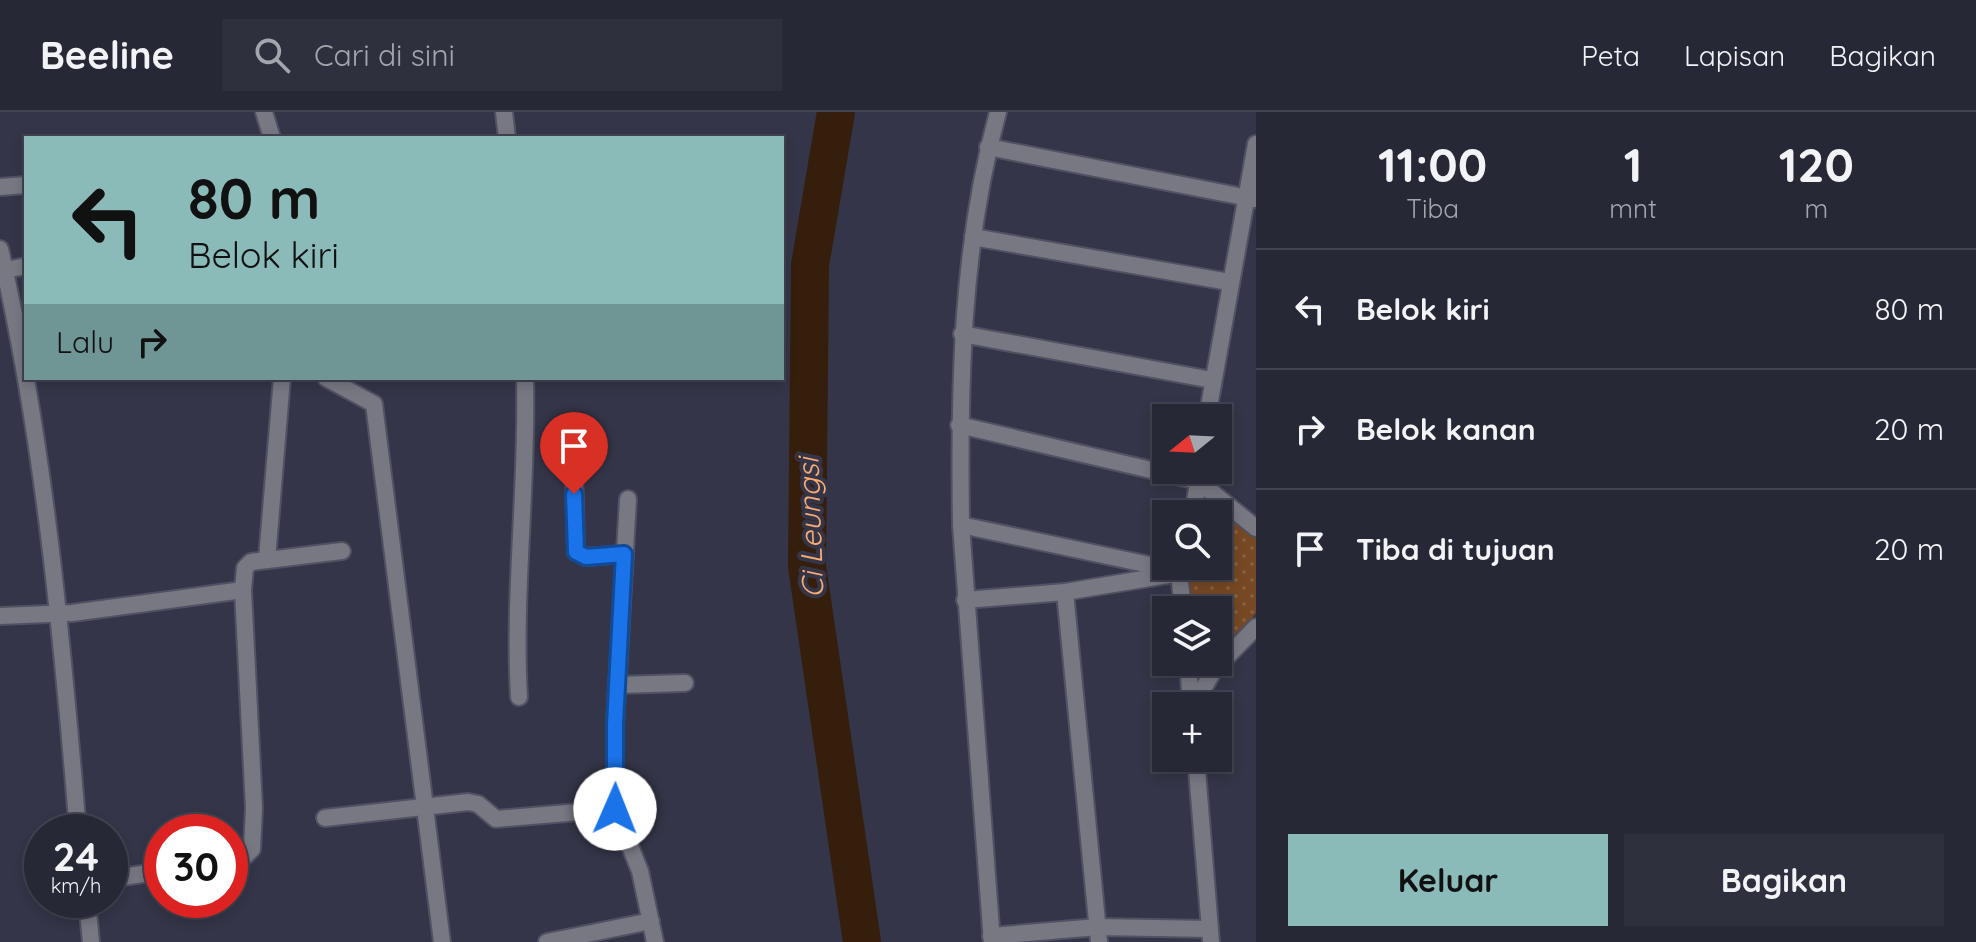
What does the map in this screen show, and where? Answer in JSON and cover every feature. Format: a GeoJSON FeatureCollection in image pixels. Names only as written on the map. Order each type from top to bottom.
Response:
{"type":"FeatureCollection","features":[{"type":"Feature","properties":{"kind":"street"},"geometry":{"type":"LineString","coordinates":[[264,112],[271,136]]}},
{"type":"Feature","properties":{"kind":"street"},"geometry":{"type":"LineString","coordinates":[[504,112],[507,136]]}},
{"type":"Feature","properties":{"kind":"street"},"geometry":{"type":"LineString","coordinates":[[998,112],[988,147],[973,237],[962,334],[959,425],[965,600],[992,939],[1098,935],[1210,936],[1197,772]]}},
{"type":"Feature","properties":{"kind":"street"},"geometry":{"type":"LineString","coordinates":[[1209,404],[1229,282],[1252,198],[1256,144]]}},
{"type":"Feature","properties":{"kind":"street"},"geometry":{"type":"LineString","coordinates":[[988,147],[1252,198]]}},
{"type":"Feature","properties":{"kind":"street"},"geometry":{"type":"LineString","coordinates":[[0,187],[24,185]]}},
{"type":"Feature","properties":{"kind":"street"},"geometry":{"type":"LineString","coordinates":[[973,237],[1229,282]]}},
{"type":"Feature","properties":{"kind":"street"},"geometry":{"type":"LineString","coordinates":[[0,249],[5,270],[5,291],[43,476],[61,613],[77,814]]}},
{"type":"Feature","properties":{"kind":"street"},"geometry":{"type":"LineString","coordinates":[[5,270],[24,266]]}},
{"type":"Feature","properties":{"kind":"street"},"geometry":{"type":"LineString","coordinates":[[962,334],[1212,380]]}},
{"type":"Feature","properties":{"kind":"street"},"geometry":{"type":"LineString","coordinates":[[267,559],[282,380]]}},
{"type":"Feature","properties":{"kind":"street"},"geometry":{"type":"LineString","coordinates":[[330,380],[374,404],[422,807],[442,942]]}},
{"type":"Feature","properties":{"kind":"street"},"geometry":{"type":"LineString","coordinates":[[519,697],[516,646],[526,470],[525,380]]}},
{"type":"Feature","properties":{"kind":"street"},"geometry":{"type":"LineString","coordinates":[[959,425],[1152,466]]}},
{"type":"Feature","properties":{"kind":"street"},"geometry":{"type":"LineString","coordinates":[[574,468],[576,552],[586,557],[624,554]]}},
{"type":"Feature","properties":{"kind":"street"},"geometry":{"type":"LineString","coordinates":[[1208,484],[1256,528]]}},
{"type":"Feature","properties":{"kind":"street"},"geometry":{"type":"LineString","coordinates":[[628,499],[617,685],[615,809],[634,854],[655,942]]}},
{"type":"Feature","properties":{"kind":"street"},"geometry":{"type":"LineString","coordinates":[[961,525],[1152,564]]}},
{"type":"Feature","properties":{"kind":"street"},"geometry":{"type":"LineString","coordinates":[[248,853],[252,849],[254,808],[243,590],[245,568],[251,562],[267,559],[342,551]]}},
{"type":"Feature","properties":{"kind":"street"},"geometry":{"type":"LineString","coordinates":[[965,600],[1065,592],[1152,576]]}},
{"type":"Feature","properties":{"kind":"street"},"geometry":{"type":"LineString","coordinates":[[0,616],[61,613],[243,590]]}},
{"type":"Feature","properties":{"kind":"street"},"geometry":{"type":"LineString","coordinates":[[1065,592],[1098,935]]}},
{"type":"Feature","properties":{"kind":"street"},"geometry":{"type":"LineString","coordinates":[[1201,692],[1214,670],[1256,627]]}},
{"type":"Feature","properties":{"kind":"street"},"geometry":{"type":"LineString","coordinates":[[617,685],[685,683]]}},
{"type":"Feature","properties":{"kind":"street"},"geometry":{"type":"LineString","coordinates":[[325,818],[472,802],[496,819],[615,809]]}},
{"type":"Feature","properties":{"kind":"street"},"geometry":{"type":"LineString","coordinates":[[89,918],[91,942]]}},
{"type":"Feature","properties":{"kind":"street"},"geometry":{"type":"LineString","coordinates":[[547,942],[651,921]]}},
{"type":"Feature","properties":{"kind":"shaded area"},"geometry":{"type":"Polygon","coordinates":[[[1192,484],[1205,484],[1221,500],[1189,500],[1192,484]]]}},
{"type":"Feature","properties":{"kind":"shaded area"},"geometry":{"type":"Polygon","coordinates":[[[1232,510],[1256,533],[1256,613],[1232,643],[1232,596],[1176,596],[1177,580],[1232,580],[1232,510]]]}},
{"type":"Feature","properties":{"kind":"waterway","name":"Ci Leungsi"},"geometry":{"type":"LineString","coordinates":[[836,112],[810,265],[807,566],[862,942]]}},
{"type":"Feature","properties":{"kind":"route"},"geometry":{"type":"LineString","coordinates":[[574,494],[574,545],[579,556],[624,554],[615,724],[615,809]]}}]}
